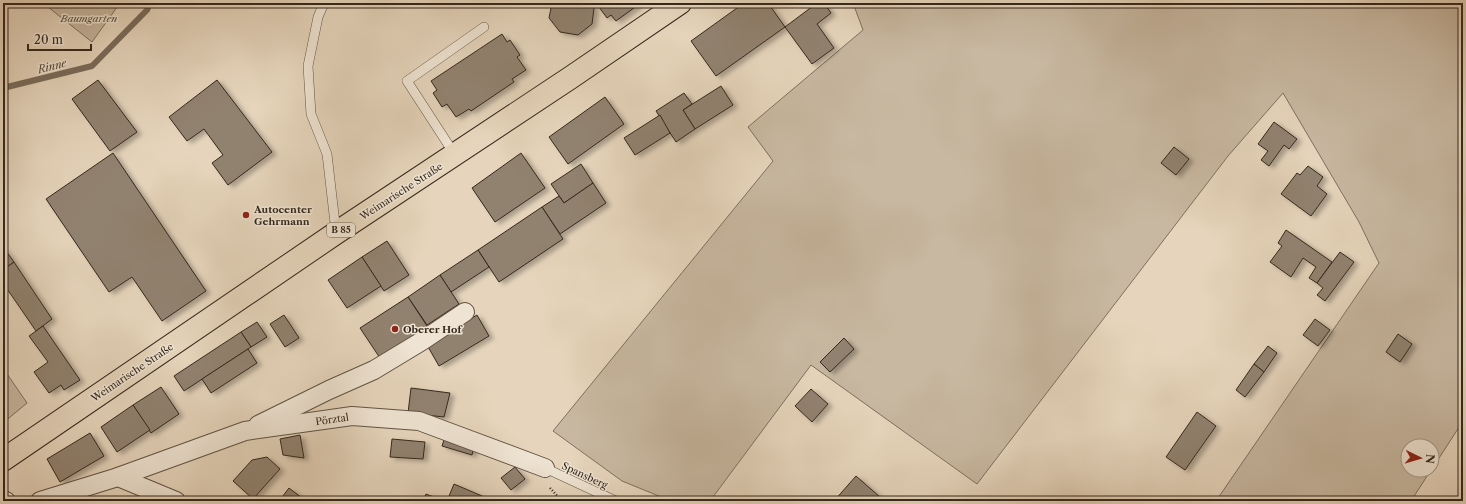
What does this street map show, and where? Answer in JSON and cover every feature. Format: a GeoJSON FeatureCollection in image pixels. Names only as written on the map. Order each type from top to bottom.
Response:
{"type":"FeatureCollection","features":[{"type":"Feature","properties":{"kind":"main road","name":"Weimarische Straße"},"geometry":{"type":"LineString","coordinates":[[3,460],[336,233],[455,155],[680,3]]}},
{"type":"Feature","properties":{"kind":"street"},"geometry":{"type":"LineString","coordinates":[[245,431],[374,370],[422,341],[465,312]]}},
{"type":"Feature","properties":{"kind":"street","name":"Pörztal"},"geometry":{"type":"LineString","coordinates":[[40,501],[118,477],[245,431],[352,416],[419,421],[545,468]]}},
{"type":"Feature","properties":{"kind":"street"},"geometry":{"type":"LineString","coordinates":[[118,477],[176,501]]}},
{"type":"Feature","properties":{"kind":"lane"},"geometry":{"type":"LineString","coordinates":[[324,3],[318,17],[308,66],[311,114],[327,154],[336,233]]}},
{"type":"Feature","properties":{"kind":"lane"},"geometry":{"type":"LineString","coordinates":[[455,155],[407,81],[484,27]]}},
{"type":"Feature","properties":{"kind":"lane","name":"Spansberg"},"geometry":{"type":"LineString","coordinates":[[545,468],[616,501]]}},
{"type":"Feature","properties":{"kind":"green space","name":"Baumgarten"},"geometry":{"type":"Polygon","coordinates":[[[43,3],[120,3],[92,42],[43,3]]]}},
{"type":"Feature","properties":{"kind":"green space"},"geometry":{"type":"Polygon","coordinates":[[[853,3],[1463,3],[1463,421],[1440,457],[1440,438],[1400,438],[1400,478],[1426,478],[1411,501],[1216,501],[1379,263],[1359,222],[1283,93],[1228,156],[977,484],[811,365],[710,501],[671,501],[622,481],[553,431],[773,161],[748,127],[863,30],[853,3]]]}},
{"type":"Feature","properties":{"kind":"green space"},"geometry":{"type":"Polygon","coordinates":[[[3,368],[27,403],[3,423],[3,368]]]}},
{"type":"Feature","properties":{"kind":"building"},"geometry":{"type":"Polygon","coordinates":[[[552,3],[596,3],[593,6],[592,24],[578,35],[560,32],[549,18],[552,3]]]}},
{"type":"Feature","properties":{"kind":"building"},"geometry":{"type":"Polygon","coordinates":[[[596,3],[637,3],[638,5],[616,21],[611,15],[607,18],[596,3]]]}},
{"type":"Feature","properties":{"kind":"building"},"geometry":{"type":"Polygon","coordinates":[[[744,3],[768,3],[785,27],[716,76],[691,41],[744,3]]]}},
{"type":"Feature","properties":{"kind":"building"},"geometry":{"type":"Polygon","coordinates":[[[817,3],[824,3],[831,13],[817,24],[834,48],[812,64],[785,27],[817,3]]]}},
{"type":"Feature","properties":{"kind":"building"},"geometry":{"type":"Polygon","coordinates":[[[502,34],[507,42],[510,40],[520,55],[517,57],[526,70],[512,79],[514,82],[471,111],[469,109],[456,117],[447,104],[442,107],[433,93],[437,90],[431,81],[502,34]]]}},
{"type":"Feature","properties":{"kind":"building"},"geometry":{"type":"Polygon","coordinates":[[[98,80],[137,132],[110,151],[72,99],[98,80]]]}},
{"type":"Feature","properties":{"kind":"building"},"geometry":{"type":"Polygon","coordinates":[[[217,80],[272,152],[228,185],[212,163],[223,155],[204,129],[187,141],[169,117],[217,80]]]}},
{"type":"Feature","properties":{"kind":"building"},"geometry":{"type":"Polygon","coordinates":[[[721,86],[733,105],[695,129],[683,110],[721,86]]]}},
{"type":"Feature","properties":{"kind":"building"},"geometry":{"type":"Polygon","coordinates":[[[684,93],[692,104],[683,110],[695,129],[676,142],[656,111],[684,93]]]}},
{"type":"Feature","properties":{"kind":"building"},"geometry":{"type":"Polygon","coordinates":[[[605,97],[624,124],[568,164],[549,137],[605,97]]]}},
{"type":"Feature","properties":{"kind":"building"},"geometry":{"type":"Polygon","coordinates":[[[660,115],[670,133],[635,155],[624,138],[660,115]]]}},
{"type":"Feature","properties":{"kind":"building"},"geometry":{"type":"Polygon","coordinates":[[[1274,122],[1297,139],[1289,149],[1284,145],[1269,166],[1261,160],[1268,151],[1258,144],[1274,122]]]}},
{"type":"Feature","properties":{"kind":"building"},"geometry":{"type":"Polygon","coordinates":[[[1174,147],[1189,159],[1176,175],[1161,163],[1174,147]]]}},
{"type":"Feature","properties":{"kind":"building"},"geometry":{"type":"Polygon","coordinates":[[[113,153],[206,291],[162,321],[132,277],[109,292],[46,199],[113,153]]]}},
{"type":"Feature","properties":{"kind":"building"},"geometry":{"type":"Polygon","coordinates":[[[521,153],[545,188],[495,222],[472,188],[521,153]]]}},
{"type":"Feature","properties":{"kind":"building"},"geometry":{"type":"Polygon","coordinates":[[[581,164],[593,183],[564,203],[551,184],[581,164]]]}},
{"type":"Feature","properties":{"kind":"building"},"geometry":{"type":"Polygon","coordinates":[[[1308,166],[1323,177],[1317,186],[1327,194],[1311,216],[1281,194],[1297,173],[1300,175],[1308,166]]]}},
{"type":"Feature","properties":{"kind":"building"},"geometry":{"type":"Polygon","coordinates":[[[593,183],[606,203],[560,234],[542,207],[559,196],[564,203],[593,183]]]}},
{"type":"Feature","properties":{"kind":"building"},"geometry":{"type":"Polygon","coordinates":[[[542,207],[563,239],[499,282],[478,250],[542,207]]]}},
{"type":"Feature","properties":{"kind":"building"},"geometry":{"type":"Polygon","coordinates":[[[1286,230],[1332,262],[1317,283],[1309,278],[1316,267],[1303,258],[1291,277],[1270,262],[1282,246],[1278,243],[1286,230]]]}},
{"type":"Feature","properties":{"kind":"building"},"geometry":{"type":"Polygon","coordinates":[[[387,241],[409,275],[384,291],[362,257],[387,241]]]}},
{"type":"Feature","properties":{"kind":"building"},"geometry":{"type":"Polygon","coordinates":[[[3,247],[14,262],[3,270],[3,247]]]}},
{"type":"Feature","properties":{"kind":"building"},"geometry":{"type":"Polygon","coordinates":[[[478,250],[489,267],[451,292],[440,275],[478,250]]]}},
{"type":"Feature","properties":{"kind":"building"},"geometry":{"type":"Polygon","coordinates":[[[1340,252],[1354,262],[1325,301],[1317,295],[1323,288],[1317,283],[1340,252]]]}},
{"type":"Feature","properties":{"kind":"building"},"geometry":{"type":"Polygon","coordinates":[[[362,257],[381,286],[347,308],[328,280],[362,257]]]}},
{"type":"Feature","properties":{"kind":"building"},"geometry":{"type":"Polygon","coordinates":[[[14,262],[52,319],[36,331],[3,283],[3,270],[14,262]]]}},
{"type":"Feature","properties":{"kind":"building"},"geometry":{"type":"Polygon","coordinates":[[[440,275],[459,304],[427,325],[408,297],[440,275]]]}},
{"type":"Feature","properties":{"kind":"building","name":"Oberer Hof"},"geometry":{"type":"Polygon","coordinates":[[[408,297],[429,329],[382,361],[360,328],[408,297]]]}},
{"type":"Feature","properties":{"kind":"building"},"geometry":{"type":"Polygon","coordinates":[[[284,315],[299,338],[285,347],[270,324],[284,315]]]}},
{"type":"Feature","properties":{"kind":"building"},"geometry":{"type":"Polygon","coordinates":[[[477,315],[489,336],[439,366],[427,345],[477,315]]]}},
{"type":"Feature","properties":{"kind":"building"},"geometry":{"type":"Polygon","coordinates":[[[1315,319],[1330,330],[1318,346],[1303,335],[1315,319]]]}},
{"type":"Feature","properties":{"kind":"building"},"geometry":{"type":"Polygon","coordinates":[[[257,322],[267,337],[251,347],[241,332],[257,322]]]}},
{"type":"Feature","properties":{"kind":"building"},"geometry":{"type":"Polygon","coordinates":[[[43,326],[80,380],[64,390],[61,385],[49,393],[34,372],[48,362],[29,336],[43,326]]]}},
{"type":"Feature","properties":{"kind":"building"},"geometry":{"type":"Polygon","coordinates":[[[241,332],[251,347],[184,391],[174,376],[241,332]]]}},
{"type":"Feature","properties":{"kind":"building"},"geometry":{"type":"Polygon","coordinates":[[[1398,334],[1412,344],[1400,362],[1386,352],[1398,334]]]}},
{"type":"Feature","properties":{"kind":"building"},"geometry":{"type":"Polygon","coordinates":[[[844,338],[854,349],[830,372],[820,362],[844,338]]]}},
{"type":"Feature","properties":{"kind":"building"},"geometry":{"type":"Polygon","coordinates":[[[1268,346],[1277,353],[1264,372],[1254,364],[1268,346]]]}},
{"type":"Feature","properties":{"kind":"building"},"geometry":{"type":"Polygon","coordinates":[[[248,349],[257,363],[211,393],[202,379],[248,349]]]}},
{"type":"Feature","properties":{"kind":"building"},"geometry":{"type":"Polygon","coordinates":[[[1254,364],[1264,372],[1245,397],[1236,390],[1254,364]]]}},
{"type":"Feature","properties":{"kind":"building"},"geometry":{"type":"Polygon","coordinates":[[[161,387],[179,414],[151,433],[133,405],[161,387]]]}},
{"type":"Feature","properties":{"kind":"building"},"geometry":{"type":"Polygon","coordinates":[[[411,388],[450,393],[444,417],[408,413],[411,388]]]}},
{"type":"Feature","properties":{"kind":"building"},"geometry":{"type":"Polygon","coordinates":[[[811,389],[828,404],[812,422],[795,406],[811,389]]]}},
{"type":"Feature","properties":{"kind":"building"},"geometry":{"type":"Polygon","coordinates":[[[133,405],[150,430],[117,452],[101,427],[133,405]]]}},
{"type":"Feature","properties":{"kind":"building"},"geometry":{"type":"Polygon","coordinates":[[[1197,412],[1216,426],[1185,470],[1166,457],[1197,412]]]}},
{"type":"Feature","properties":{"kind":"building"},"geometry":{"type":"Polygon","coordinates":[[[90,433],[104,456],[60,482],[47,459],[90,433]]]}},
{"type":"Feature","properties":{"kind":"building"},"geometry":{"type":"Polygon","coordinates":[[[300,435],[304,458],[283,455],[280,439],[300,435]]]}},
{"type":"Feature","properties":{"kind":"building"},"geometry":{"type":"Polygon","coordinates":[[[445,437],[474,445],[472,455],[442,446],[445,437]]]}},
{"type":"Feature","properties":{"kind":"building"},"geometry":{"type":"Polygon","coordinates":[[[392,439],[425,442],[423,459],[390,457],[392,439]]]}},
{"type":"Feature","properties":{"kind":"building"},"geometry":{"type":"Polygon","coordinates":[[[267,457],[280,469],[253,499],[233,481],[252,460],[267,457]]]}},
{"type":"Feature","properties":{"kind":"building"},"geometry":{"type":"Polygon","coordinates":[[[515,467],[525,479],[511,490],[501,478],[515,467]]]}},
{"type":"Feature","properties":{"kind":"building"},"geometry":{"type":"Polygon","coordinates":[[[856,476],[880,497],[877,501],[834,501],[856,476]]]}},
{"type":"Feature","properties":{"kind":"building"},"geometry":{"type":"Polygon","coordinates":[[[454,484],[482,496],[480,501],[447,501],[454,484]]]}},
{"type":"Feature","properties":{"kind":"building"},"geometry":{"type":"Polygon","coordinates":[[[289,488],[306,501],[279,501],[289,488]]]}},
{"type":"Feature","properties":{"kind":"building"},"geometry":{"type":"Polygon","coordinates":[[[426,494],[444,501],[423,501],[426,494]]]}},
{"type":"Feature","properties":{"kind":"waterway","name":"Rinne"},"geometry":{"type":"LineString","coordinates":[[3,88],[92,66],[147,10],[150,3]]}},
{"type":"Feature","properties":{"kind":"place","name":"Autocenter Gehrmann"},"geometry":{"type":"Point","coordinates":[246,215]}},
{"type":"Feature","properties":{"kind":"place","name":"Oberer Hof"},"geometry":{"type":"Point","coordinates":[395,329]}}]}
